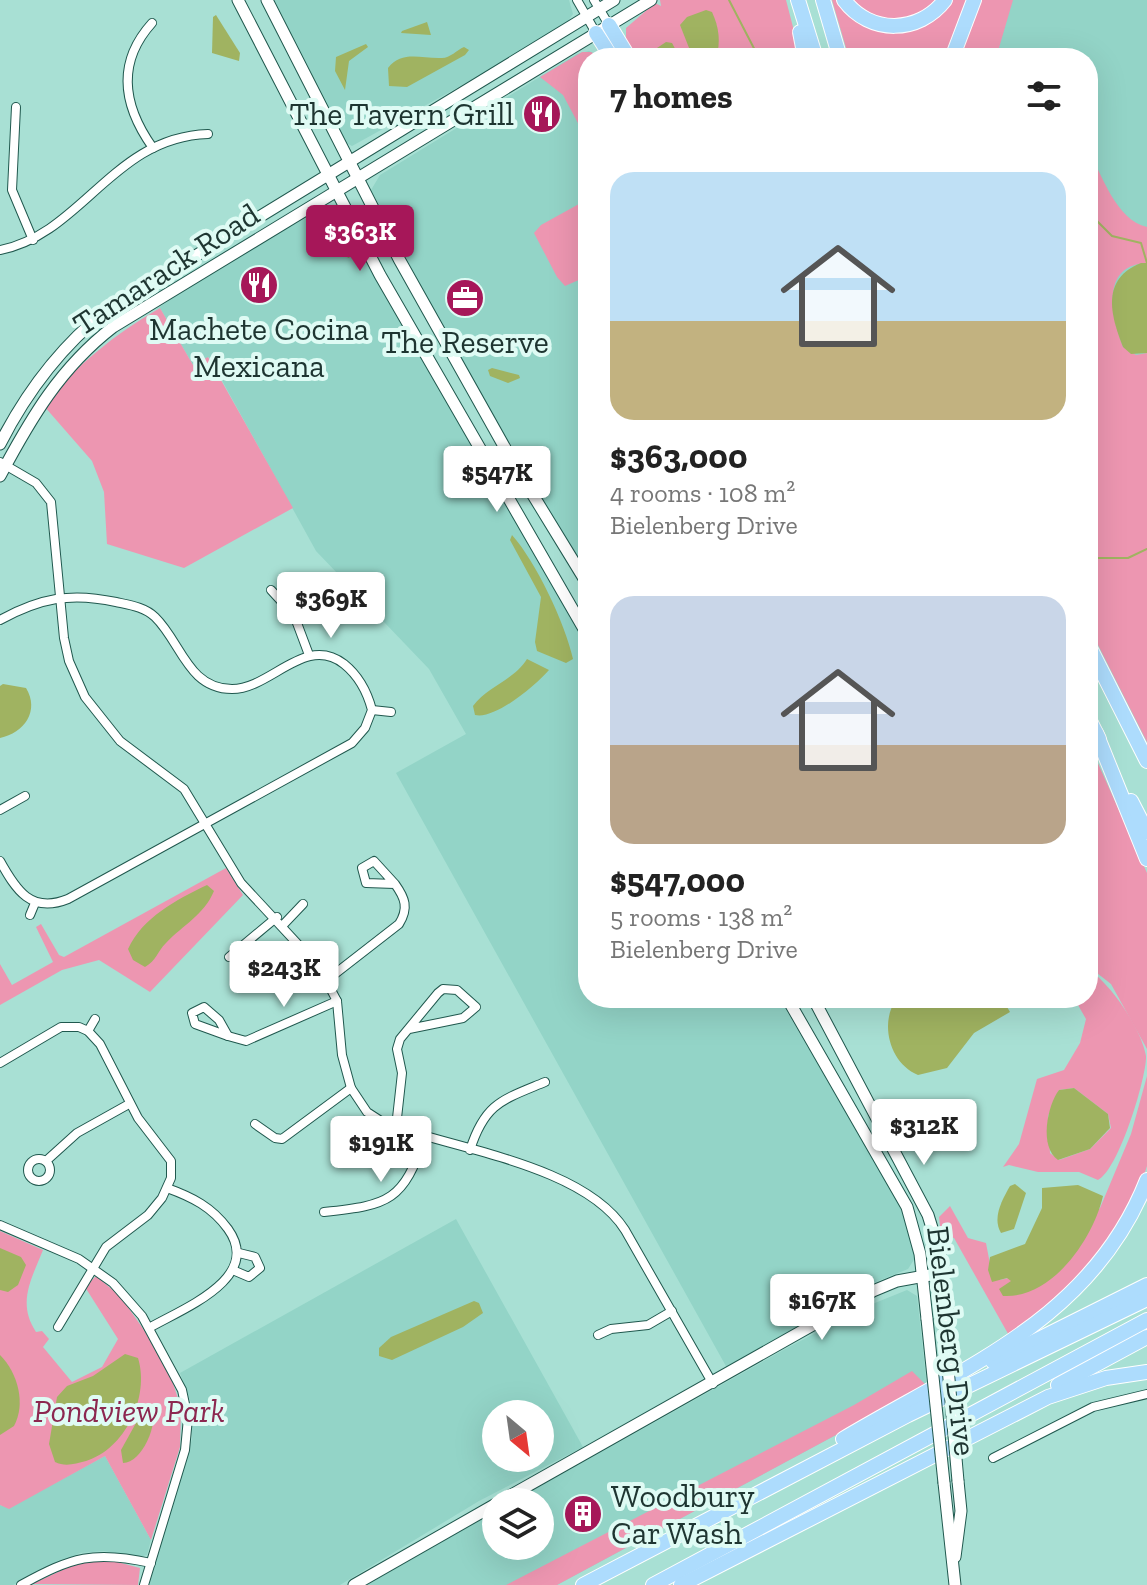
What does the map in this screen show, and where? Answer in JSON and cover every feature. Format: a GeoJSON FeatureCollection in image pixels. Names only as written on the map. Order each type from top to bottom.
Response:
{"type":"FeatureCollection","features":[{"type":"Feature","properties":{"kind":"highway"},"geometry":{"type":"LineString","coordinates":[[796,0],[803,48]]}},
{"type":"Feature","properties":{"kind":"highway"},"geometry":{"type":"LineString","coordinates":[[796,0],[813,48]]}},
{"type":"Feature","properties":{"kind":"highway"},"geometry":{"type":"LineString","coordinates":[[823,0],[837,48]]}},
{"type":"Feature","properties":{"kind":"highway"},"geometry":{"type":"LineString","coordinates":[[844,0],[867,20],[891,26],[927,18],[945,0]]}},
{"type":"Feature","properties":{"kind":"highway"},"geometry":{"type":"LineString","coordinates":[[956,48],[974,0]]}},
{"type":"Feature","properties":{"kind":"highway"},"geometry":{"type":"LineString","coordinates":[[603,29],[609,48]]}},
{"type":"Feature","properties":{"kind":"highway"},"geometry":{"type":"LineString","coordinates":[[603,29],[620,48]]}},
{"type":"Feature","properties":{"kind":"highway"},"geometry":{"type":"LineString","coordinates":[[1098,664],[1147,761]]}},
{"type":"Feature","properties":{"kind":"highway"},"geometry":{"type":"LineString","coordinates":[[1098,737],[1147,832]]}},
{"type":"Feature","properties":{"kind":"highway"},"geometry":{"type":"LineString","coordinates":[[1098,738],[1147,859]]}},
{"type":"Feature","properties":{"kind":"highway"},"geometry":{"type":"LineString","coordinates":[[723,1511],[1009,1343],[1061,1305],[1102,1262],[1127,1223],[1147,1180]]}},
{"type":"Feature","properties":{"kind":"highway"},"geometry":{"type":"LineString","coordinates":[[864,1426],[1147,1285]]}},
{"type":"Feature","properties":{"kind":"highway"},"geometry":{"type":"LineString","coordinates":[[583,1585],[908,1415],[1147,1299]]}},
{"type":"Feature","properties":{"kind":"highway"},"geometry":{"type":"LineString","coordinates":[[653,1585],[1147,1320]]}},
{"type":"Feature","properties":{"kind":"highway"},"geometry":{"type":"LineString","coordinates":[[681,1585],[971,1435],[1147,1337]]}},
{"type":"Feature","properties":{"kind":"highway"},"geometry":{"type":"LineString","coordinates":[[971,1435],[1080,1385],[1147,1372]]}},
{"type":"Feature","properties":{"kind":"street"},"geometry":{"type":"LineString","coordinates":[[238,0],[380,275],[578,619]]}},
{"type":"Feature","properties":{"kind":"street"},"geometry":{"type":"LineString","coordinates":[[267,0],[399,259],[514,464],[578,569]]}},
{"type":"Feature","properties":{"kind":"street"},"geometry":{"type":"LineString","coordinates":[[577,0],[587,17],[603,29]]}},
{"type":"Feature","properties":{"kind":"street","name":"Tamarack Road"},"geometry":{"type":"LineString","coordinates":[[0,444],[37,381],[91,322],[135,291],[587,17],[597,4],[614,0]]}},
{"type":"Feature","properties":{"kind":"street","name":"Tamarack Road"},"geometry":{"type":"LineString","coordinates":[[2,468],[48,392],[100,337],[651,0]]}},
{"type":"Feature","properties":{"kind":"street"},"geometry":{"type":"LineString","coordinates":[[597,4],[603,29]]}},
{"type":"Feature","properties":{"kind":"street"},"geometry":{"type":"LineString","coordinates":[[152,23],[131,53],[128,100],[153,148]]}},
{"type":"Feature","properties":{"kind":"street"},"geometry":{"type":"LineString","coordinates":[[16,107],[12,190],[33,240]]}},
{"type":"Feature","properties":{"kind":"street"},"geometry":{"type":"LineString","coordinates":[[0,250],[33,240],[114,171],[174,136],[208,134]]}},
{"type":"Feature","properties":{"kind":"street"},"geometry":{"type":"LineString","coordinates":[[2,468],[36,483],[51,502],[69,661],[94,712],[120,741],[184,789],[207,822],[241,883],[280,921],[327,980],[337,1001],[342,1055],[351,1088],[367,1112],[396,1127],[551,1177],[609,1208],[713,1385]]}},
{"type":"Feature","properties":{"kind":"street"},"geometry":{"type":"LineString","coordinates":[[271,590],[294,615],[309,655]]}},
{"type":"Feature","properties":{"kind":"street"},"geometry":{"type":"LineString","coordinates":[[0,620],[36,602],[60,597],[96,598],[146,611],[156,617],[197,676],[223,688],[253,684],[309,655],[327,656],[348,667],[364,686],[372,710],[365,728],[352,743],[56,904],[35,903],[19,892],[0,861]]}},
{"type":"Feature","properties":{"kind":"street"},"geometry":{"type":"LineString","coordinates":[[372,710],[391,712]]}},
{"type":"Feature","properties":{"kind":"street"},"geometry":{"type":"LineString","coordinates":[[0,810],[25,796]]}},
{"type":"Feature","properties":{"kind":"street"},"geometry":{"type":"LineString","coordinates":[[327,980],[399,924],[406,905],[395,884]]}},
{"type":"Feature","properties":{"kind":"street"},"geometry":{"type":"LineString","coordinates":[[30,915],[35,903]]}},
{"type":"Feature","properties":{"kind":"street"},"geometry":{"type":"LineString","coordinates":[[229,957],[303,904]]}},
{"type":"Feature","properties":{"kind":"street"},"geometry":{"type":"LineString","coordinates":[[396,1127],[402,1073],[397,1049],[409,1029],[443,989],[457,990],[476,1007],[463,1018],[409,1029]]}},
{"type":"Feature","properties":{"kind":"street"},"geometry":{"type":"LineString","coordinates":[[228,1036],[246,1041],[337,1001]]}},
{"type":"Feature","properties":{"kind":"street","name":"Bielenberg Drive"},"geometry":{"type":"LineString","coordinates":[[793,1008],[903,1199],[916,1235],[923,1276],[953,1566]]}},
{"type":"Feature","properties":{"kind":"street","name":"Bielenberg Drive"},"geometry":{"type":"LineString","coordinates":[[818,1008],[921,1200],[934,1232],[941,1273],[961,1511],[953,1566]]}},
{"type":"Feature","properties":{"kind":"street"},"geometry":{"type":"LineString","coordinates":[[88,1031],[95,1019]]}},
{"type":"Feature","properties":{"kind":"street"},"geometry":{"type":"LineString","coordinates":[[0,1063],[61,1027],[79,1027],[88,1031],[100,1044],[129,1104],[168,1154],[172,1169],[167,1188],[155,1207],[113,1239],[92,1267],[58,1327]]}},
{"type":"Feature","properties":{"kind":"street"},"geometry":{"type":"LineString","coordinates":[[470,1150],[479,1123],[488,1110],[500,1101],[545,1082]]}},
{"type":"Feature","properties":{"kind":"street"},"geometry":{"type":"LineString","coordinates":[[255,1124],[271,1136],[282,1139],[351,1088]]}},
{"type":"Feature","properties":{"kind":"street"},"geometry":{"type":"LineString","coordinates":[[46,1161],[77,1133],[129,1104]]}},
{"type":"Feature","properties":{"kind":"street"},"geometry":{"type":"LineString","coordinates":[[324,1212],[350,1209],[392,1196],[409,1178],[425,1137]]}},
{"type":"Feature","properties":{"kind":"street"},"geometry":{"type":"LineString","coordinates":[[149,1328],[198,1300],[235,1271],[239,1253],[231,1234],[213,1212],[192,1197],[167,1188]]}},
{"type":"Feature","properties":{"kind":"street"},"geometry":{"type":"LineString","coordinates":[[0,1225],[92,1267],[124,1293],[149,1328],[178,1379],[188,1418],[185,1450],[144,1585]]}},
{"type":"Feature","properties":{"kind":"street"},"geometry":{"type":"LineString","coordinates":[[235,1271],[249,1277],[260,1268],[255,1257],[239,1253]]}},
{"type":"Feature","properties":{"kind":"street"},"geometry":{"type":"LineString","coordinates":[[525,1488],[713,1385],[859,1298],[885,1286],[941,1273]]}},
{"type":"Feature","properties":{"kind":"street"},"geometry":{"type":"LineString","coordinates":[[598,1335],[611,1329],[648,1325],[672,1311]]}},
{"type":"Feature","properties":{"kind":"street"},"geometry":{"type":"LineString","coordinates":[[993,1458],[1093,1407],[1147,1394]]}},
{"type":"Feature","properties":{"kind":"street"},"geometry":{"type":"LineString","coordinates":[[354,1585],[482,1512]]}},
{"type":"Feature","properties":{"kind":"street"},"geometry":{"type":"LineString","coordinates":[[21,1585],[66,1562],[86,1556],[112,1555],[151,1563]]}},
{"type":"Feature","properties":{"kind":"street"},"geometry":{"type":"LineString","coordinates":[[953,1566],[955,1585]]}},
{"type":"Feature","properties":{"kind":"shaded area"},"geometry":{"type":"Polygon","coordinates":[[[271,0],[569,0],[573,14],[565,25],[495,67],[352,146],[344,142],[271,0]]]}},
{"type":"Feature","properties":{"kind":"shaded area"},"geometry":{"type":"Polygon","coordinates":[[[980,0],[1147,0],[1147,742],[1098,645],[1098,48],[961,48],[980,0]]]}},
{"type":"Feature","properties":{"kind":"shaded area"},"geometry":{"type":"Polygon","coordinates":[[[706,10],[712,12],[718,29],[718,48],[689,48],[680,25],[687,17],[706,10]]]}},
{"type":"Feature","properties":{"kind":"shaded area"},"geometry":{"type":"Polygon","coordinates":[[[216,15],[240,53],[239,61],[212,53],[213,17],[216,15]]]}},
{"type":"Feature","properties":{"kind":"shaded area"},"geometry":{"type":"Polygon","coordinates":[[[427,22],[431,35],[401,33],[402,31],[427,22]]]}},
{"type":"Feature","properties":{"kind":"shaded area"},"geometry":{"type":"Polygon","coordinates":[[[666,42],[672,43],[675,48],[657,48],[666,42]]]}},
{"type":"Feature","properties":{"kind":"shaded area"},"geometry":{"type":"Polygon","coordinates":[[[366,44],[368,47],[349,61],[345,90],[335,71],[336,57],[366,44]]]}},
{"type":"Feature","properties":{"kind":"shaded area"},"geometry":{"type":"Polygon","coordinates":[[[464,47],[469,50],[465,55],[407,87],[389,86],[388,68],[393,62],[406,57],[445,58],[464,47]]]}},
{"type":"Feature","properties":{"kind":"shaded area"},"geometry":{"type":"Polygon","coordinates":[[[577,54],[578,568],[541,496],[440,323],[371,190],[380,175],[577,54]]]}},
{"type":"Feature","properties":{"kind":"shaded area"},"geometry":{"type":"Polygon","coordinates":[[[338,204],[578,620],[578,1008],[785,1008],[899,1204],[912,1237],[915,1258],[908,1269],[871,1284],[727,1368],[396,773],[466,734],[429,669],[316,551],[209,357],[193,365],[160,308],[155,310],[211,272],[327,206],[338,204]]]}},
{"type":"Feature","properties":{"kind":"shaded area"},"geometry":{"type":"Polygon","coordinates":[[[327,225],[335,225],[345,236],[352,256],[348,258],[341,245],[327,245],[314,238],[327,225]]]}},
{"type":"Feature","properties":{"kind":"shaded area"},"geometry":{"type":"Polygon","coordinates":[[[1141,263],[1147,263],[1147,353],[1131,354],[1123,347],[1118,335],[1112,299],[1119,278],[1141,263]]]}},
{"type":"Feature","properties":{"kind":"shaded area"},"geometry":{"type":"Polygon","coordinates":[[[492,368],[519,375],[520,378],[508,383],[490,376],[488,370],[492,368]]]}},
{"type":"Feature","properties":{"kind":"shaded area"},"geometry":{"type":"Polygon","coordinates":[[[512,535],[531,561],[557,611],[573,659],[566,663],[537,651],[535,642],[541,597],[510,540],[512,535]]]}},
{"type":"Feature","properties":{"kind":"shaded area"},"geometry":{"type":"Polygon","coordinates":[[[527,659],[549,670],[504,707],[475,715],[473,706],[479,699],[515,673],[527,659]]]}},
{"type":"Feature","properties":{"kind":"shaded area"},"geometry":{"type":"Polygon","coordinates":[[[0,686],[26,688],[31,705],[22,726],[0,738],[0,686]]]}},
{"type":"Feature","properties":{"kind":"shaded area"},"geometry":{"type":"Polygon","coordinates":[[[207,885],[214,891],[205,907],[166,943],[152,962],[145,967],[133,960],[128,949],[142,928],[172,903],[207,885]]]}},
{"type":"Feature","properties":{"kind":"shaded area"},"geometry":{"type":"Polygon","coordinates":[[[892,1008],[1008,1008],[1010,1012],[974,1033],[947,1068],[918,1075],[908,1069],[894,1052],[888,1030],[892,1008]]]}},
{"type":"Feature","properties":{"kind":"shaded area"},"geometry":{"type":"Polygon","coordinates":[[[1074,1088],[1108,1114],[1110,1128],[1090,1149],[1058,1160],[1048,1146],[1048,1116],[1059,1090],[1074,1088]]]}},
{"type":"Feature","properties":{"kind":"shaded area"},"geometry":{"type":"Polygon","coordinates":[[[1015,1184],[1026,1193],[1014,1229],[1001,1233],[997,1221],[999,1209],[1010,1186],[1015,1184]]]}},
{"type":"Feature","properties":{"kind":"shaded area"},"geometry":{"type":"Polygon","coordinates":[[[1078,1185],[1103,1196],[1098,1213],[1080,1247],[1054,1277],[1038,1288],[1003,1296],[999,1289],[1011,1281],[1007,1278],[992,1282],[988,1270],[990,1257],[1025,1244],[1042,1208],[1042,1188],[1078,1185]]]}},
{"type":"Feature","properties":{"kind":"shaded area"},"geometry":{"type":"Polygon","coordinates":[[[456,1219],[583,1447],[554,1462],[554,1400],[482,1400],[482,1472],[535,1472],[504,1488],[482,1488],[482,1499],[340,1585],[149,1585],[192,1439],[191,1403],[180,1373],[456,1219]]]}},
{"type":"Feature","properties":{"kind":"shaded area"},"geometry":{"type":"Polygon","coordinates":[[[0,1248],[21,1257],[26,1265],[18,1285],[8,1292],[0,1290],[0,1248]]]}},
{"type":"Feature","properties":{"kind":"shaded area"},"geometry":{"type":"Polygon","coordinates":[[[907,1290],[917,1296],[927,1386],[557,1585],[367,1585],[482,1519],[482,1560],[554,1560],[554,1488],[537,1488],[865,1307],[907,1290]]]}},
{"type":"Feature","properties":{"kind":"shaded area"},"geometry":{"type":"Polygon","coordinates":[[[474,1301],[479,1303],[483,1313],[463,1327],[392,1360],[379,1356],[379,1348],[391,1337],[474,1301]]]}},
{"type":"Feature","properties":{"kind":"shaded area"},"geometry":{"type":"Polygon","coordinates":[[[125,1354],[138,1358],[141,1373],[137,1405],[123,1433],[100,1455],[86,1461],[66,1465],[55,1462],[49,1444],[57,1397],[67,1386],[93,1376],[125,1354]]]}},
{"type":"Feature","properties":{"kind":"shaded area"},"geometry":{"type":"Polygon","coordinates":[[[0,1355],[16,1380],[20,1399],[14,1426],[0,1435],[0,1355]]]}},
{"type":"Feature","properties":{"kind":"shaded area"},"geometry":{"type":"Polygon","coordinates":[[[146,1405],[152,1407],[154,1414],[151,1432],[137,1456],[123,1463],[121,1450],[146,1405]]]}},
{"type":"Feature","properties":{"kind":"shaded area"},"geometry":{"type":"Polygon","coordinates":[[[105,1456],[151,1540],[147,1555],[139,1557],[104,1551],[80,1553],[13,1585],[0,1585],[0,1505],[9,1508],[105,1456]]]}},
{"type":"Feature","properties":{"kind":"green space"},"geometry":{"type":"Polygon","coordinates":[[[660,0],[786,0],[798,48],[630,48],[626,28],[655,3],[661,6],[660,0]]]}},
{"type":"Feature","properties":{"kind":"green space"},"geometry":{"type":"Polygon","coordinates":[[[832,0],[838,0],[883,30],[951,0],[967,0],[952,48],[846,48],[832,0]]]}},
{"type":"Feature","properties":{"kind":"green space"},"geometry":{"type":"Polygon","coordinates":[[[849,0],[940,0],[914,16],[894,21],[875,15],[849,0]]]}},
{"type":"Feature","properties":{"kind":"green space"},"geometry":{"type":"Polygon","coordinates":[[[980,0],[1013,0],[999,48],[961,48],[980,0]]]}},
{"type":"Feature","properties":{"kind":"green space"},"geometry":{"type":"Polygon","coordinates":[[[578,54],[578,123],[563,95],[540,77],[578,54]]]}},
{"type":"Feature","properties":{"kind":"green space"},"geometry":{"type":"Polygon","coordinates":[[[1098,169],[1118,206],[1136,223],[1147,227],[1147,263],[1132,266],[1121,273],[1115,283],[1113,308],[1123,347],[1136,355],[1147,353],[1147,742],[1098,645],[1098,169]]]}},
{"type":"Feature","properties":{"kind":"green space"},"geometry":{"type":"Polygon","coordinates":[[[578,205],[578,280],[565,286],[557,277],[534,233],[541,225],[578,205]]]}},
{"type":"Feature","properties":{"kind":"green space"},"geometry":{"type":"Polygon","coordinates":[[[160,308],[193,365],[208,357],[293,508],[184,568],[107,544],[104,492],[92,461],[44,406],[97,351],[160,308]]]}},
{"type":"Feature","properties":{"kind":"green space"},"geometry":{"type":"Polygon","coordinates":[[[1098,763],[1147,873],[1147,1049],[1111,984],[1098,974],[1098,763]]]}},
{"type":"Feature","properties":{"kind":"green space"},"geometry":{"type":"Polygon","coordinates":[[[226,868],[243,895],[150,992],[99,960],[62,970],[0,1005],[0,964],[12,985],[53,962],[36,927],[41,924],[59,955],[64,957],[226,868]]]}},
{"type":"Feature","properties":{"kind":"green space"},"geometry":{"type":"Polygon","coordinates":[[[1098,977],[1124,1008],[1146,1056],[1137,1101],[1114,1159],[1098,1180],[1079,1172],[1038,1172],[1009,1165],[1003,1167],[1019,1144],[1037,1079],[1064,1070],[1080,1043],[1086,1019],[1080,1008],[1098,1008],[1098,977]],[[1074,1088],[1059,1090],[1048,1116],[1050,1153],[1059,1160],[1090,1149],[1111,1128],[1108,1114],[1074,1088]]]}},
{"type":"Feature","properties":{"kind":"green space"},"geometry":{"type":"Polygon","coordinates":[[[1147,1076],[1147,1166],[1140,1187],[1094,1267],[1011,1339],[954,1238],[941,1235],[939,1217],[950,1206],[968,1238],[986,1243],[990,1264],[1000,1280],[1012,1277],[1084,1226],[1100,1208],[1131,1134],[1147,1076]]]}},
{"type":"Feature","properties":{"kind":"green space","name":"Pondview Park"},"geometry":{"type":"Polygon","coordinates":[[[0,1231],[43,1250],[28,1291],[27,1311],[36,1332],[42,1331],[49,1339],[43,1347],[72,1382],[102,1367],[118,1339],[85,1287],[96,1276],[120,1296],[144,1330],[172,1380],[181,1408],[180,1447],[151,1540],[105,1456],[9,1509],[0,1505],[0,1231]]]}},
{"type":"Feature","properties":{"kind":"green space"},"geometry":{"type":"Polygon","coordinates":[[[912,1371],[927,1386],[557,1585],[506,1585],[854,1405],[912,1371]]]}},
{"type":"Feature","properties":{"kind":"green space"},"geometry":{"type":"Polygon","coordinates":[[[110,1560],[140,1568],[138,1585],[32,1584],[82,1561],[110,1560]]]}},
{"type":"Feature","properties":{"kind":"waterway"},"geometry":{"type":"LineString","coordinates":[[729,0],[754,48]]}},
{"type":"Feature","properties":{"kind":"waterway"},"geometry":{"type":"LineString","coordinates":[[1098,222],[1112,236],[1141,243],[1147,263]]}},
{"type":"Feature","properties":{"kind":"waterway"},"geometry":{"type":"LineString","coordinates":[[1098,558],[1128,558],[1147,549]]}},
{"type":"Feature","properties":{"kind":"place","name":"The Tavern Grill"},"geometry":{"type":"Point","coordinates":[542,114]}},
{"type":"Feature","properties":{"kind":"place","name":"Machete Cocina Mexicana"},"geometry":{"type":"Point","coordinates":[259,285]}},
{"type":"Feature","properties":{"kind":"place","name":"The Reserve"},"geometry":{"type":"Point","coordinates":[465,298]}},
{"type":"Feature","properties":{"kind":"place","name":"Woodbury Car Wash"},"geometry":{"type":"Point","coordinates":[583,1514]}}]}
